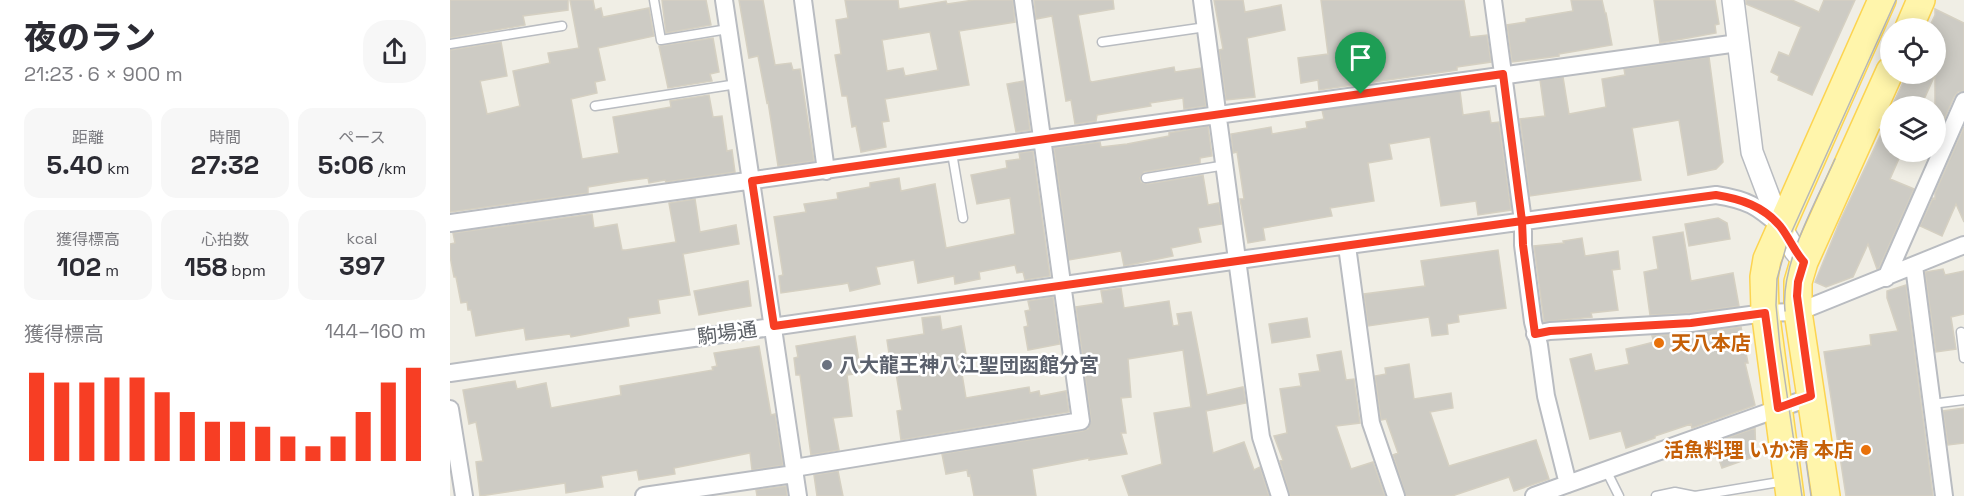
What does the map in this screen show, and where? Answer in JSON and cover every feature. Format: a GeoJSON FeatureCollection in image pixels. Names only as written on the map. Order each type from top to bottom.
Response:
{"type":"FeatureCollection","features":[{"type":"Feature","properties":{"kind":"main road"},"geometry":{"type":"LineString","coordinates":[[1789,488],[1765,313],[1764,277],[1767,259],[1882,0]]}},
{"type":"Feature","properties":{"kind":"main road"},"geometry":{"type":"LineString","coordinates":[[1913,18],[1921,0]]}},
{"type":"Feature","properties":{"kind":"main road"},"geometry":{"type":"LineString","coordinates":[[1826,496],[1798,312],[1798,282],[1804,262],[1884,84]]}},
{"type":"Feature","properties":{"kind":"street"},"geometry":{"type":"LineString","coordinates":[[724,0],[798,496]]}},
{"type":"Feature","properties":{"kind":"street"},"geometry":{"type":"LineString","coordinates":[[803,0],[826,171]]}},
{"type":"Feature","properties":{"kind":"street"},"geometry":{"type":"LineString","coordinates":[[644,496],[1081,422],[1023,0]]}},
{"type":"Feature","properties":{"kind":"street"},"geometry":{"type":"LineString","coordinates":[[1202,0],[1262,436],[1280,496]]}},
{"type":"Feature","properties":{"kind":"street"},"geometry":{"type":"LineString","coordinates":[[1493,0],[1535,334],[1539,345],[1546,396],[1568,484]]}},
{"type":"Feature","properties":{"kind":"street"},"geometry":{"type":"LineString","coordinates":[[1733,0],[1752,152],[1780,226],[1804,262]]}},
{"type":"Feature","properties":{"kind":"street"},"geometry":{"type":"LineString","coordinates":[[450,223],[1219,113],[1738,43]]}},
{"type":"Feature","properties":{"kind":"street"},"geometry":{"type":"LineString","coordinates":[[1946,135],[1964,101]]}},
{"type":"Feature","properties":{"kind":"street"},"geometry":{"type":"LineString","coordinates":[[1886,278],[1933,162]]}},
{"type":"Feature","properties":{"kind":"street","name":"駒場通"},"geometry":{"type":"LineString","coordinates":[[450,374],[1239,260],[1716,195],[1737,198],[1757,206],[1780,226]]}},
{"type":"Feature","properties":{"kind":"street"},"geometry":{"type":"LineString","coordinates":[[1535,334],[1550,331],[1691,323],[1765,313],[1798,312],[1964,245]]}},
{"type":"Feature","properties":{"kind":"street"},"geometry":{"type":"LineString","coordinates":[[1347,246],[1371,423],[1396,496]]}},
{"type":"Feature","properties":{"kind":"street"},"geometry":{"type":"LineString","coordinates":[[1914,266],[1944,496]]}},
{"type":"Feature","properties":{"kind":"street"},"geometry":{"type":"LineString","coordinates":[[1534,496],[1811,396]]}},
{"type":"Feature","properties":{"kind":"street"},"geometry":{"type":"LineString","coordinates":[[450,408],[464,496]]}},
{"type":"Feature","properties":{"kind":"lane"},"geometry":{"type":"LineString","coordinates":[[654,0],[661,40],[728,29]]}},
{"type":"Feature","properties":{"kind":"lane"},"geometry":{"type":"LineString","coordinates":[[450,44],[562,26]]}},
{"type":"Feature","properties":{"kind":"lane"},"geometry":{"type":"LineString","coordinates":[[1102,42],[1206,27]]}},
{"type":"Feature","properties":{"kind":"lane"},"geometry":{"type":"LineString","coordinates":[[595,106],[737,84]]}},
{"type":"Feature","properties":{"kind":"lane"},"geometry":{"type":"LineString","coordinates":[[952,153],[963,218]]}},
{"type":"Feature","properties":{"kind":"lane"},"geometry":{"type":"LineString","coordinates":[[1146,178],[1226,165]]}},
{"type":"Feature","properties":{"kind":"lane"},"geometry":{"type":"LineString","coordinates":[[1961,332],[1964,358]]}},
{"type":"Feature","properties":{"kind":"lane"},"geometry":{"type":"LineString","coordinates":[[1932,404],[1964,400]]}},
{"type":"Feature","properties":{"kind":"lane"},"geometry":{"type":"LineString","coordinates":[[1606,470],[1619,496]]}},
{"type":"Feature","properties":{"kind":"lane"},"geometry":{"type":"LineString","coordinates":[[1656,496],[1675,492],[1695,496],[1789,488]]}},
{"type":"Feature","properties":{"kind":"building"},"geometry":{"type":"Polygon","coordinates":[[[450,0],[568,0],[568,10],[523,16],[525,25],[450,38],[450,0]]]}},
{"type":"Feature","properties":{"kind":"building"},"geometry":{"type":"Polygon","coordinates":[[[570,0],[593,0],[595,10],[601,8],[603,17],[649,8],[654,36],[598,48],[605,80],[595,82],[597,93],[571,99],[582,159],[619,153],[613,117],[671,107],[670,101],[709,95],[713,117],[722,116],[727,151],[732,150],[735,172],[666,182],[665,180],[649,183],[648,178],[625,181],[588,187],[588,193],[450,212],[450,50],[501,42],[507,76],[480,81],[487,114],[520,106],[513,71],[550,63],[548,53],[579,48],[570,0]]]}},
{"type":"Feature","properties":{"kind":"building"},"geometry":{"type":"Polygon","coordinates":[[[662,0],[706,0],[711,25],[666,33],[662,0]]]}},
{"type":"Feature","properties":{"kind":"building"},"geometry":{"type":"Polygon","coordinates":[[[739,0],[763,0],[775,65],[791,63],[793,70],[800,69],[814,161],[778,166],[758,56],[749,58],[739,0]]]}},
{"type":"Feature","properties":{"kind":"building"},"geometry":{"type":"Polygon","coordinates":[[[845,0],[898,0],[899,9],[946,1],[947,4],[974,0],[1013,0],[1015,22],[959,31],[969,85],[885,99],[889,121],[882,122],[886,147],[861,152],[856,126],[852,127],[847,96],[842,96],[835,55],[841,54],[836,20],[848,18],[845,0]],[[930,32],[882,40],[887,71],[903,68],[905,76],[938,70],[930,32]]]}},
{"type":"Feature","properties":{"kind":"building"},"geometry":{"type":"Polygon","coordinates":[[[1034,0],[1113,0],[1114,9],[1078,15],[1090,81],[1174,67],[1175,72],[1201,68],[1206,106],[1184,109],[1183,98],[1097,115],[1096,121],[1075,124],[1071,100],[1066,101],[1052,16],[1036,19],[1034,0]]]}},
{"type":"Feature","properties":{"kind":"building"},"geometry":{"type":"Polygon","coordinates":[[[1214,0],[1243,0],[1245,12],[1281,5],[1285,30],[1247,38],[1255,97],[1226,100],[1219,50],[1223,49],[1214,0]]]}},
{"type":"Feature","properties":{"kind":"building"},"geometry":{"type":"Polygon","coordinates":[[[1321,0],[1464,0],[1470,37],[1487,35],[1491,62],[1457,67],[1457,70],[1319,90],[1318,80],[1301,83],[1298,58],[1328,54],[1321,0]]]}},
{"type":"Feature","properties":{"kind":"building"},"geometry":{"type":"Polygon","coordinates":[[[1571,0],[1602,0],[1612,45],[1559,54],[1559,56],[1512,62],[1507,25],[1526,22],[1526,19],[1573,11],[1571,0]]]}},
{"type":"Feature","properties":{"kind":"building"},"geometry":{"type":"Polygon","coordinates":[[[1654,0],[1715,0],[1719,24],[1715,25],[1716,33],[1660,43],[1654,0]]]}},
{"type":"Feature","properties":{"kind":"building"},"geometry":{"type":"Polygon","coordinates":[[[1746,0],[1792,0],[1819,12],[1824,0],[1855,0],[1812,95],[1778,80],[1779,76],[1771,72],[1779,52],[1789,56],[1801,27],[1746,4],[1746,0]]]}},
{"type":"Feature","properties":{"kind":"building"},"geometry":{"type":"Polygon","coordinates":[[[1935,9],[1964,23],[1964,91],[1958,92],[1954,97],[1946,116],[1946,96],[1935,96],[1935,84],[1946,84],[1946,18],[1934,18],[1935,9]]]}},
{"type":"Feature","properties":{"kind":"building"},"geometry":{"type":"Polygon","coordinates":[[[713,38],[719,72],[710,74],[712,81],[668,88],[659,46],[713,38]]]}},
{"type":"Feature","properties":{"kind":"building"},"geometry":{"type":"Polygon","coordinates":[[[1709,57],[1723,162],[1716,169],[1688,175],[1679,120],[1632,128],[1641,180],[1530,196],[1520,119],[1545,116],[1540,80],[1563,77],[1569,114],[1606,107],[1602,79],[1625,75],[1624,69],[1709,57]]]}},
{"type":"Feature","properties":{"kind":"building"},"geometry":{"type":"Polygon","coordinates":[[[1024,81],[1030,130],[1016,132],[1007,84],[1024,81]]]}},
{"type":"Feature","properties":{"kind":"building"},"geometry":{"type":"Polygon","coordinates":[[[1902,84],[1931,84],[1926,96],[1897,96],[1902,84]]]}},
{"type":"Feature","properties":{"kind":"building"},"geometry":{"type":"Polygon","coordinates":[[[1460,91],[1463,115],[1489,111],[1491,123],[1499,122],[1511,210],[1478,215],[1476,201],[1441,206],[1430,137],[1389,144],[1392,159],[1368,163],[1374,201],[1330,208],[1332,216],[1263,228],[1265,240],[1248,243],[1240,199],[1244,199],[1237,152],[1233,153],[1231,134],[1271,127],[1272,134],[1307,128],[1306,122],[1324,119],[1322,110],[1460,91]]]}},
{"type":"Feature","properties":{"kind":"building"},"geometry":{"type":"Polygon","coordinates":[[[1208,126],[1212,156],[1200,158],[1200,163],[1144,172],[1140,178],[1141,182],[1147,184],[1203,175],[1208,205],[1219,203],[1222,224],[1198,228],[1201,242],[1171,248],[1173,256],[1124,266],[1121,251],[1069,260],[1054,148],[1100,142],[1101,147],[1127,144],[1208,126]]]}},
{"type":"Feature","properties":{"kind":"building"},"geometry":{"type":"Polygon","coordinates":[[[1964,127],[1964,222],[1956,204],[1942,236],[1920,226],[1933,198],[1935,199],[1935,193],[1964,127]]]}},
{"type":"Feature","properties":{"kind":"building"},"geometry":{"type":"Polygon","coordinates":[[[1880,136],[1880,162],[1897,162],[1890,179],[1914,189],[1879,268],[1877,269],[1868,244],[1853,277],[1826,287],[1815,282],[1840,221],[1880,136]]]}},
{"type":"Feature","properties":{"kind":"building"},"geometry":{"type":"Polygon","coordinates":[[[1033,151],[1050,276],[1025,280],[1023,272],[1017,273],[1015,265],[979,272],[980,279],[955,284],[954,276],[918,283],[914,260],[876,267],[880,284],[850,291],[848,283],[781,293],[779,276],[783,275],[774,217],[806,212],[804,204],[838,199],[837,193],[870,187],[870,183],[899,178],[901,191],[935,184],[946,248],[1015,234],[1010,198],[977,204],[971,175],[1007,168],[1006,161],[1020,159],[1019,153],[1033,151]]]}},
{"type":"Feature","properties":{"kind":"building"},"geometry":{"type":"Polygon","coordinates":[[[695,199],[700,232],[736,225],[739,244],[683,254],[690,295],[658,300],[660,313],[628,318],[629,326],[571,337],[570,334],[526,340],[524,328],[476,336],[471,310],[468,310],[467,302],[461,303],[456,277],[454,277],[450,256],[450,244],[455,243],[453,233],[592,214],[594,228],[617,224],[622,250],[626,250],[676,242],[669,203],[695,199]]]}},
{"type":"Feature","properties":{"kind":"building"},"geometry":{"type":"Polygon","coordinates":[[[1718,218],[1727,223],[1730,239],[1689,246],[1685,224],[1718,218]]]}},
{"type":"Feature","properties":{"kind":"building"},"geometry":{"type":"Polygon","coordinates":[[[1683,232],[1691,281],[1733,273],[1739,306],[1690,313],[1650,315],[1644,272],[1658,269],[1653,237],[1683,232]]]}},
{"type":"Feature","properties":{"kind":"building"},"geometry":{"type":"Polygon","coordinates":[[[1582,238],[1585,256],[1618,251],[1620,269],[1612,270],[1618,310],[1591,313],[1592,317],[1544,322],[1534,246],[1564,243],[1563,241],[1582,238]]]}},
{"type":"Feature","properties":{"kind":"building"},"geometry":{"type":"Polygon","coordinates":[[[1498,250],[1506,308],[1458,315],[1459,322],[1447,324],[1448,334],[1432,336],[1429,317],[1368,326],[1364,294],[1425,286],[1421,261],[1498,250]]]}},
{"type":"Feature","properties":{"kind":"building"},"geometry":{"type":"Polygon","coordinates":[[[1943,269],[1945,275],[1964,271],[1964,314],[1951,317],[1956,349],[1936,352],[1925,272],[1943,269]]]}},
{"type":"Feature","properties":{"kind":"building"},"geometry":{"type":"Polygon","coordinates":[[[748,281],[751,306],[699,315],[694,291],[748,281]]]}},
{"type":"Feature","properties":{"kind":"building"},"geometry":{"type":"Polygon","coordinates":[[[1906,285],[1933,496],[1846,496],[1824,352],[1871,345],[1870,335],[1898,331],[1887,298],[1887,291],[1906,285]]]}},
{"type":"Feature","properties":{"kind":"building"},"geometry":{"type":"Polygon","coordinates":[[[1121,288],[1124,308],[1169,301],[1173,326],[1179,325],[1177,314],[1191,312],[1207,395],[1243,387],[1246,403],[1206,411],[1213,453],[1244,442],[1254,470],[1260,467],[1269,496],[1129,496],[1122,476],[1162,464],[1154,413],[1191,407],[1183,350],[1128,359],[1131,397],[1121,398],[1126,433],[1121,433],[1127,454],[1089,460],[1089,458],[1032,469],[1036,496],[974,496],[967,470],[946,474],[942,454],[1088,429],[1091,420],[1076,307],[1103,303],[1101,291],[1121,288]]]}},
{"type":"Feature","properties":{"kind":"building"},"geometry":{"type":"Polygon","coordinates":[[[1053,297],[1060,344],[1028,350],[1024,327],[1028,326],[1025,311],[1030,310],[1028,301],[1053,297]]]}},
{"type":"Feature","properties":{"kind":"building"},"geometry":{"type":"Polygon","coordinates":[[[940,316],[942,330],[961,326],[967,360],[960,362],[966,398],[1029,387],[1030,393],[1039,391],[1040,396],[1066,391],[1069,412],[901,440],[897,411],[902,410],[895,367],[891,367],[887,340],[924,334],[922,318],[940,316]]]}},
{"type":"Feature","properties":{"kind":"building"},"geometry":{"type":"Polygon","coordinates":[[[1307,318],[1310,337],[1272,343],[1269,324],[1307,318]]]}},
{"type":"Feature","properties":{"kind":"building"},"geometry":{"type":"Polygon","coordinates":[[[1741,327],[1748,363],[1745,363],[1755,405],[1692,428],[1691,424],[1655,436],[1655,438],[1626,448],[1621,431],[1590,439],[1570,359],[1591,354],[1595,371],[1629,364],[1626,349],[1654,342],[1652,336],[1741,327]]]}},
{"type":"Feature","properties":{"kind":"building"},"geometry":{"type":"Polygon","coordinates":[[[855,336],[861,373],[847,375],[852,416],[833,418],[839,450],[811,455],[800,375],[796,375],[794,358],[798,357],[796,346],[855,336]]]}},
{"type":"Feature","properties":{"kind":"building"},"geometry":{"type":"Polygon","coordinates":[[[759,346],[771,415],[775,414],[783,465],[752,470],[750,453],[674,468],[675,474],[639,480],[637,470],[601,476],[603,487],[566,493],[565,483],[480,496],[476,462],[483,461],[476,422],[469,424],[463,390],[515,381],[517,389],[546,383],[551,408],[621,395],[620,386],[713,370],[712,367],[717,366],[714,353],[759,346]]]}},
{"type":"Feature","properties":{"kind":"building"},"geometry":{"type":"Polygon","coordinates":[[[1341,351],[1346,380],[1354,379],[1360,423],[1336,426],[1351,469],[1373,462],[1385,496],[1290,496],[1280,461],[1283,460],[1274,436],[1287,433],[1280,389],[1301,386],[1299,374],[1320,371],[1317,355],[1341,351]]]}},
{"type":"Feature","properties":{"kind":"building"},"geometry":{"type":"Polygon","coordinates":[[[1409,364],[1414,399],[1451,393],[1453,408],[1430,412],[1449,466],[1536,440],[1549,479],[1514,491],[1509,477],[1452,496],[1406,496],[1393,455],[1398,453],[1386,419],[1381,420],[1375,376],[1386,374],[1385,368],[1409,364]]]}},
{"type":"Feature","properties":{"kind":"building"},"geometry":{"type":"Polygon","coordinates":[[[1964,408],[1964,443],[1948,445],[1943,411],[1964,408]]]}},
{"type":"Feature","properties":{"kind":"building"},"geometry":{"type":"Polygon","coordinates":[[[1755,428],[1756,456],[1722,468],[1713,443],[1755,428]]]}},
{"type":"Feature","properties":{"kind":"building"},"geometry":{"type":"Polygon","coordinates":[[[838,471],[843,496],[817,496],[814,475],[838,471]]]}},
{"type":"Feature","properties":{"kind":"building"},"geometry":{"type":"Polygon","coordinates":[[[786,486],[787,496],[757,496],[756,490],[786,486]]]}},
{"type":"Feature","properties":{"kind":"tram line"},"geometry":{"type":"LineString","coordinates":[[1802,496],[1780,347],[1776,305],[1777,279],[1788,240],[1896,0]]}},
{"type":"Feature","properties":{"kind":"tram line"},"geometry":{"type":"LineString","coordinates":[[1785,311],[1788,273],[1794,254],[1835,159]]}},
{"type":"Feature","properties":{"kind":"tram line"},"geometry":{"type":"LineString","coordinates":[[1805,454],[1811,496]]}},
{"type":"Feature","properties":{"kind":"place","name":"天八本店"},"geometry":{"type":"Point","coordinates":[1659,343]}},
{"type":"Feature","properties":{"kind":"place","name":"八大龍王神八江聖団函館分宮"},"geometry":{"type":"Point","coordinates":[827,365]}},
{"type":"Feature","properties":{"kind":"place","name":"活魚料理 いか清 本店"},"geometry":{"type":"Point","coordinates":[1866,450]}},
{"type":"Feature","properties":{"kind":"route"},"geometry":{"type":"LineString","coordinates":[[1361,94],[752,181],[774,326],[1522,221],[1535,334],[1550,331],[1691,323],[1765,313],[1778,408],[1811,396],[1797,296],[1798,282],[1804,262],[1780,226],[1757,206],[1737,198],[1716,195],[1522,221],[1503,74],[1361,94]]}}]}
